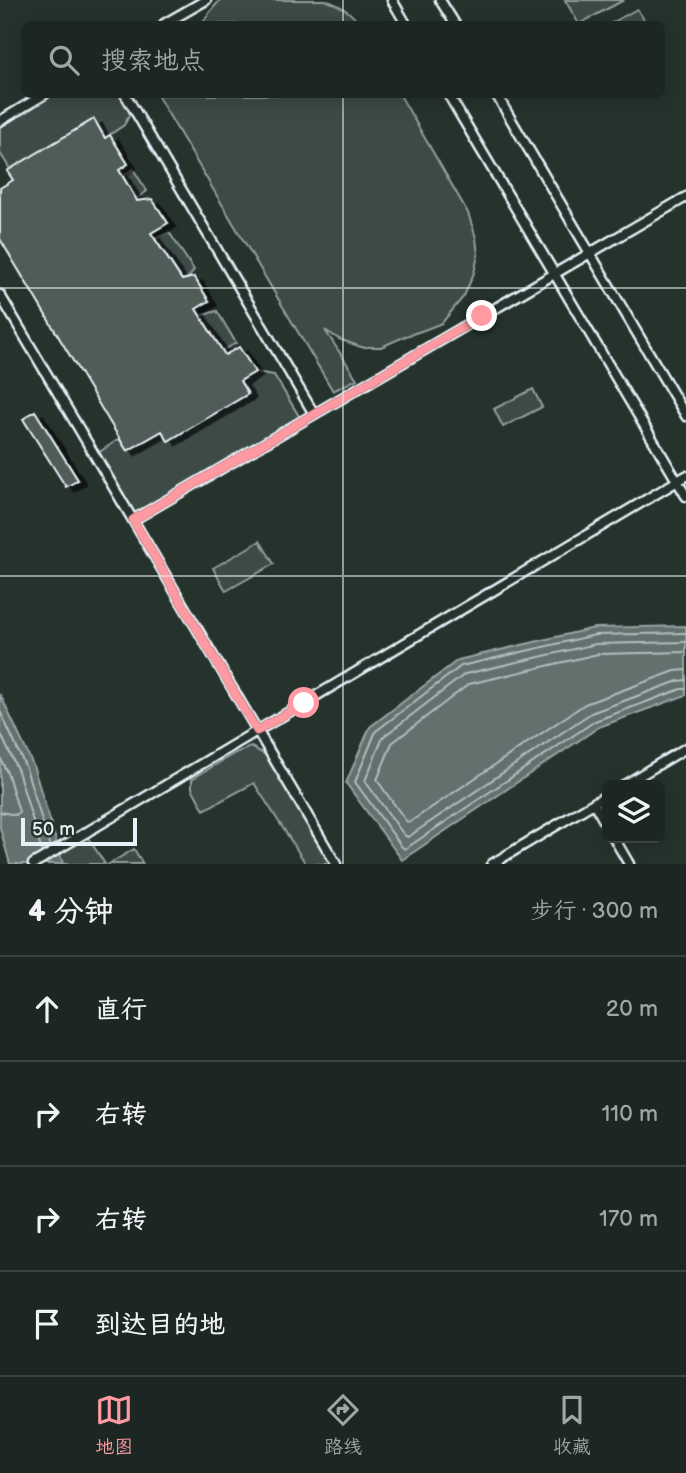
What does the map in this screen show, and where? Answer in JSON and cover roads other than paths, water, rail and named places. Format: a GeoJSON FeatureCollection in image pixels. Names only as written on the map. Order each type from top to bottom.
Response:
{"type":"FeatureCollection","features":[{"type":"Feature","properties":{"kind":"lane"},"geometry":{"type":"LineString","coordinates":[[169,21],[206,0]]}},
{"type":"Feature","properties":{"kind":"lane"},"geometry":{"type":"LineString","coordinates":[[392,0],[404,21]]}},
{"type":"Feature","properties":{"kind":"lane"},"geometry":{"type":"LineString","coordinates":[[440,0],[453,21]]}},
{"type":"Feature","properties":{"kind":"lane"},"geometry":{"type":"LineString","coordinates":[[0,121],[38,98]]}},
{"type":"Feature","properties":{"kind":"lane"},"geometry":{"type":"LineString","coordinates":[[127,98],[314,414]]}},
{"type":"Feature","properties":{"kind":"lane"},"geometry":{"type":"LineString","coordinates":[[450,98],[686,496]]}},
{"type":"Feature","properties":{"kind":"lane"},"geometry":{"type":"LineString","coordinates":[[498,98],[686,416]]}},
{"type":"Feature","properties":{"kind":"lane"},"geometry":{"type":"LineString","coordinates":[[133,520],[686,197]]}},
{"type":"Feature","properties":{"kind":"lane"},"geometry":{"type":"LineString","coordinates":[[0,295],[336,864]]}},
{"type":"Feature","properties":{"kind":"lane"},"geometry":{"type":"LineString","coordinates":[[33,864],[686,476]]}},
{"type":"Feature","properties":{"kind":"lane"},"geometry":{"type":"LineString","coordinates":[[632,780],[686,748]]}},
{"type":"Feature","properties":{"kind":"lane"},"geometry":{"type":"LineString","coordinates":[[492,864],[602,798]]}},
{"type":"Feature","properties":{"kind":"lane"},"geometry":{"type":"LineString","coordinates":[[594,803],[602,818]]}},
{"type":"Feature","properties":{"kind":"lane"},"geometry":{"type":"LineString","coordinates":[[617,843],[629,864]]}},
{"type":"Feature","properties":{"kind":"water"},"geometry":{"type":"Polygon","coordinates":[[[686,626],[686,695],[599,727],[402,860],[346,783],[370,727],[458,660],[594,628],[686,626]]]}},
{"type":"Feature","properties":{"kind":"water"},"geometry":{"type":"Polygon","coordinates":[[[0,694],[33,765],[63,864],[10,864],[0,828],[0,694]]]}}]}
